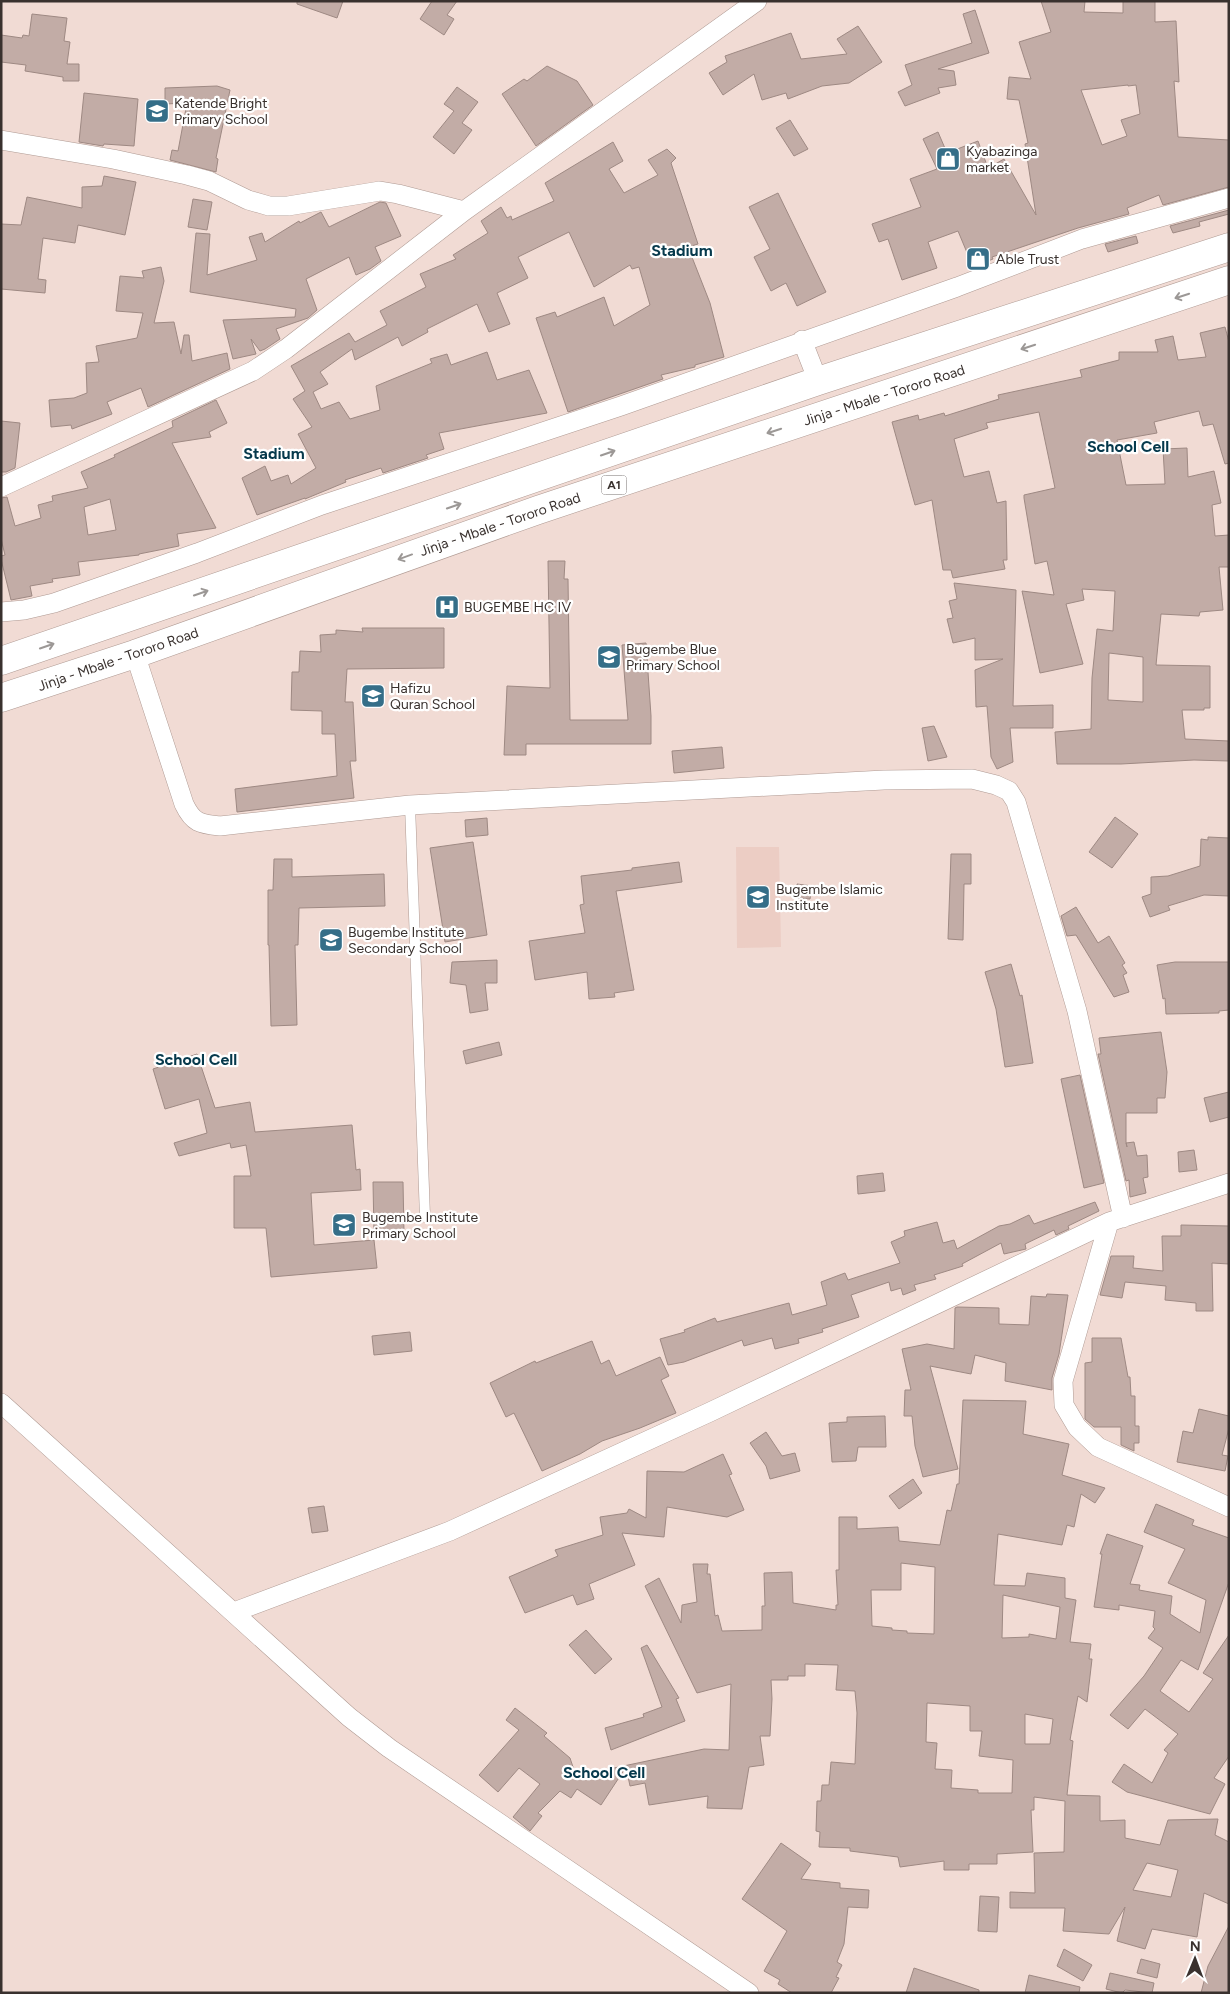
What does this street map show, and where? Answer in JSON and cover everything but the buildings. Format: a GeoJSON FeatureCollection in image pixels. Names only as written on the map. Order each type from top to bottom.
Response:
{"type":"FeatureCollection","features":[{"type":"Feature","properties":{"kind":"highway","name":"A1"},"geometry":{"type":"LineString","coordinates":[[1,662],[818,381],[1229,247]]}},
{"type":"Feature","properties":{"kind":"highway","name":"Jinja - Mbale - Tororo Road"},"geometry":{"type":"LineString","coordinates":[[1,698],[135,654],[538,510],[1229,280]]}},
{"type":"Feature","properties":{"kind":"street"},"geometry":{"type":"LineString","coordinates":[[1,487],[253,371],[286,350],[464,211],[757,1]]}},
{"type":"Feature","properties":{"kind":"street"},"geometry":{"type":"LineString","coordinates":[[1,140],[113,159],[187,175],[209,182],[248,200],[268,206],[288,206],[380,192],[398,194],[464,211]]}},
{"type":"Feature","properties":{"kind":"street"},"geometry":{"type":"LineString","coordinates":[[1,612],[24,610],[54,603],[197,553],[322,505],[621,406],[802,340],[957,287],[1082,240],[1229,198]]}},
{"type":"Feature","properties":{"kind":"street"},"geometry":{"type":"LineString","coordinates":[[802,340],[818,381]]}},
{"type":"Feature","properties":{"kind":"street"},"geometry":{"type":"LineString","coordinates":[[135,654],[184,804],[190,818],[204,825],[220,826],[410,805],[884,780],[972,779],[996,785],[1009,791],[1016,802],[1077,1011],[1116,1220],[1063,1381],[1064,1405],[1078,1427],[1098,1447],[1229,1507]]}},
{"type":"Feature","properties":{"kind":"street"},"geometry":{"type":"LineString","coordinates":[[234,1612],[450,1530],[710,1412],[1116,1220],[1229,1183]]}},
{"type":"Feature","properties":{"kind":"street"},"geometry":{"type":"LineString","coordinates":[[1,1403],[349,1717],[389,1748],[748,1993]]}},
{"type":"Feature","properties":{"kind":"lane"},"geometry":{"type":"LineString","coordinates":[[410,805],[425,1217]]}},
{"type":"Feature","properties":{"kind":"shaded area","name":"Bugembe Islamic Institute"},"geometry":{"type":"Polygon","coordinates":[[[736,847],[779,847],[781,947],[737,948],[736,847]]]}},
{"type":"Feature","properties":{"kind":"place","name":"Katende Bright Primary School"},"geometry":{"type":"Point","coordinates":[157,111]}},
{"type":"Feature","properties":{"kind":"place","name":"Kyabazinga market"},"geometry":{"type":"Point","coordinates":[948,159]}},
{"type":"Feature","properties":{"kind":"place","name":"Able Trust"},"geometry":{"type":"Point","coordinates":[978,259]}},
{"type":"Feature","properties":{"kind":"place","name":"BUGEMBE HC IV"},"geometry":{"type":"Point","coordinates":[447,607]}},
{"type":"Feature","properties":{"kind":"place","name":"Bugembe Blue Primary School"},"geometry":{"type":"Point","coordinates":[609,657]}},
{"type":"Feature","properties":{"kind":"place","name":"Hafizu Quran School"},"geometry":{"type":"Point","coordinates":[373,696]}},
{"type":"Feature","properties":{"kind":"place","name":"Bugembe Islamic Institute"},"geometry":{"type":"Point","coordinates":[758,897]}},
{"type":"Feature","properties":{"kind":"place","name":"Bugembe Institute Secondary School"},"geometry":{"type":"Point","coordinates":[331,940]}},
{"type":"Feature","properties":{"kind":"place","name":"Bugembe Institute Primary School"},"geometry":{"type":"Point","coordinates":[344,1225]}},
{"type":"Feature","properties":{"kind":"district","name":"Stadium"},"geometry":{"type":"Point","coordinates":[682,250]}},
{"type":"Feature","properties":{"kind":"district","name":"School Cell"},"geometry":{"type":"Point","coordinates":[1128,446]}},
{"type":"Feature","properties":{"kind":"district","name":"Stadium"},"geometry":{"type":"Point","coordinates":[274,453]}},
{"type":"Feature","properties":{"kind":"district","name":"School Cell"},"geometry":{"type":"Point","coordinates":[196,1059]}},
{"type":"Feature","properties":{"kind":"district","name":"School Cell"},"geometry":{"type":"Point","coordinates":[604,1772]}}]}
